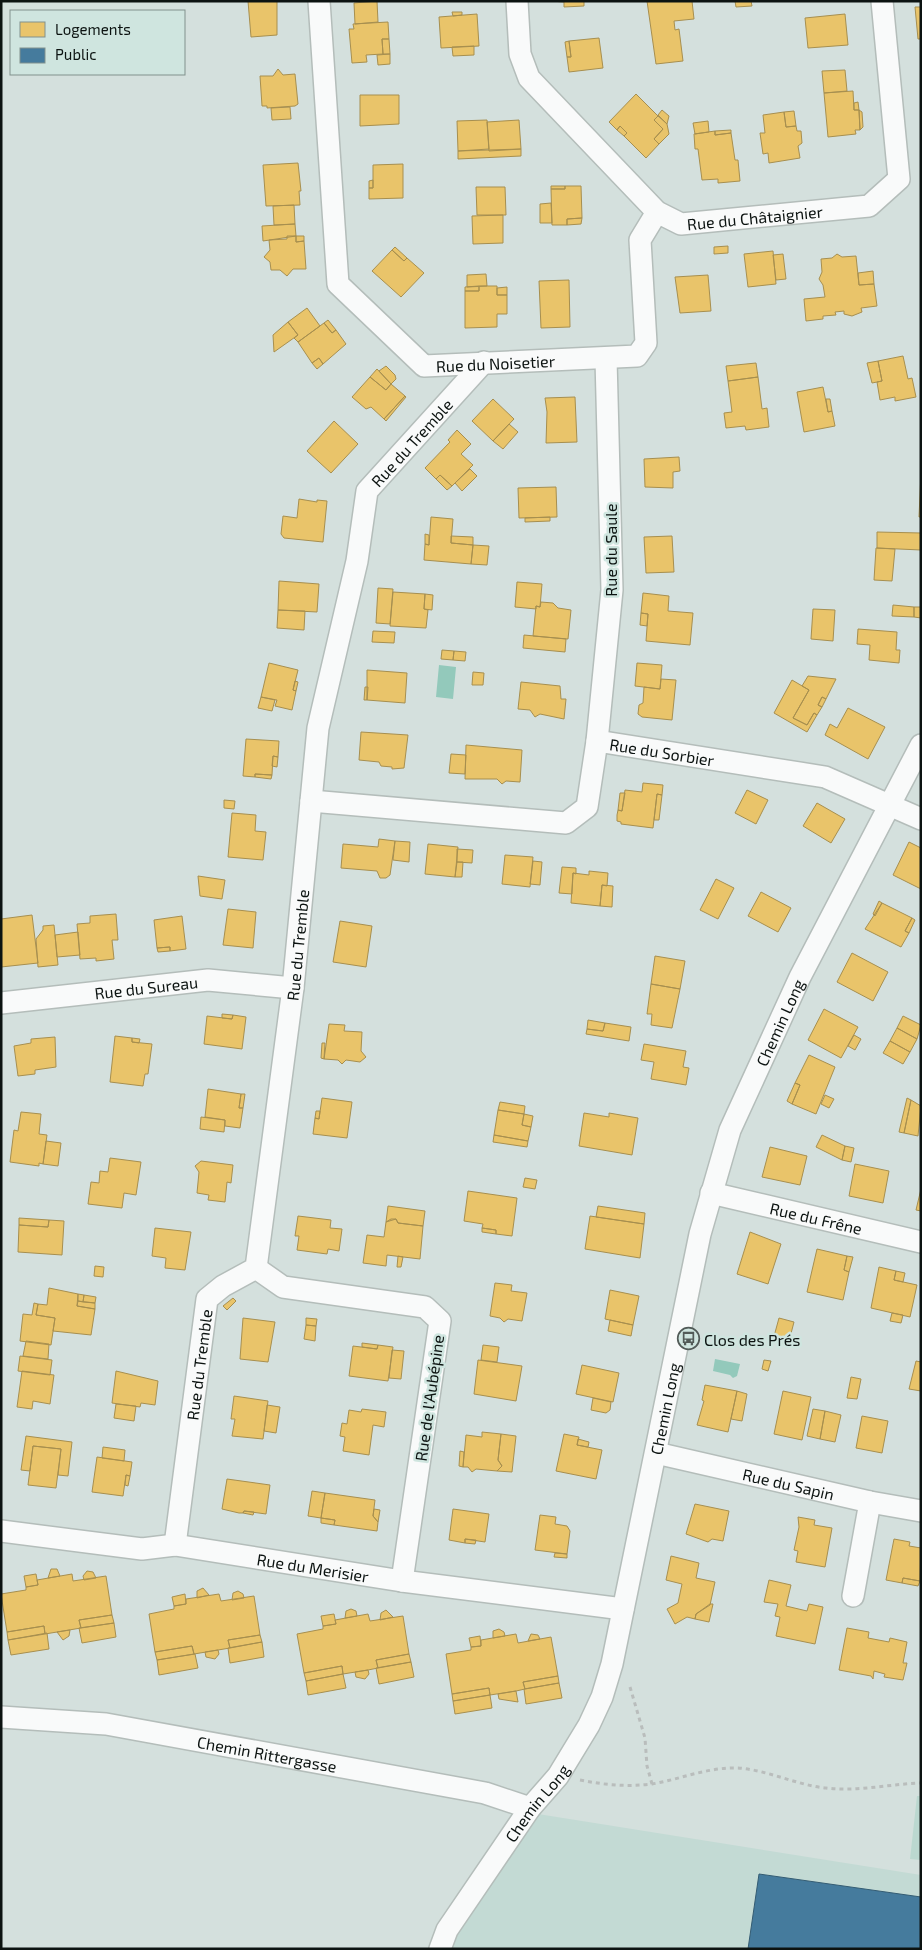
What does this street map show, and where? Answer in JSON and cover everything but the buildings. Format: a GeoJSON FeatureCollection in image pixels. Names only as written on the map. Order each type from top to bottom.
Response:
{"type":"FeatureCollection","features":[{"type":"Feature","properties":{"kind":"street","name":"Rue du Noisetier"},"geometry":{"type":"LineString","coordinates":[[319,1],[338,284],[424,366],[484,362],[606,359],[637,356],[646,343],[640,240],[657,212]]}},
{"type":"Feature","properties":{"kind":"street","name":"Rue du Châtaignier"},"geometry":{"type":"LineString","coordinates":[[517,1],[520,54],[529,78],[657,212],[681,224],[869,206],[900,179],[882,1]]}},
{"type":"Feature","properties":{"kind":"street","name":"Rue du Saule"},"geometry":{"type":"LineString","coordinates":[[597,741],[612,590],[606,359]]}},
{"type":"Feature","properties":{"kind":"street","name":"Rue du Tremble"},"geometry":{"type":"LineString","coordinates":[[175,1545],[207,1299],[223,1286],[256,1268],[293,988],[318,728],[357,561],[367,492],[484,362]]}},
{"type":"Feature","properties":{"kind":"street","name":"Rue du Sorbier"},"geometry":{"type":"LineString","coordinates":[[311,801],[566,823],[586,807],[597,741],[825,777],[921,819]]}},
{"type":"Feature","properties":{"kind":"street","name":"Chemin Long"},"geometry":{"type":"LineString","coordinates":[[440,1949],[446,1930],[530,1808],[558,1776],[589,1725],[602,1697],[612,1664],[700,1234],[730,1130],[800,976],[921,745]]}},
{"type":"Feature","properties":{"kind":"street","name":"Rue du Sureau"},"geometry":{"type":"LineString","coordinates":[[1,1003],[208,980],[293,988]]}},
{"type":"Feature","properties":{"kind":"street","name":"Rue du Frêne"},"geometry":{"type":"LineString","coordinates":[[711,1193],[921,1242]]}},
{"type":"Feature","properties":{"kind":"street","name":"Rue de l'Aubépine"},"geometry":{"type":"LineString","coordinates":[[256,1268],[283,1287],[424,1307],[440,1321],[402,1580]]}},
{"type":"Feature","properties":{"kind":"street","name":"Rue du Sapin"},"geometry":{"type":"LineString","coordinates":[[656,1453],[870,1502],[921,1511]]}},
{"type":"Feature","properties":{"kind":"street"},"geometry":{"type":"LineString","coordinates":[[853,1596],[870,1502]]}},
{"type":"Feature","properties":{"kind":"street","name":"Rue du Merisier"},"geometry":{"type":"LineString","coordinates":[[1,1531],[142,1549],[175,1545],[402,1580],[623,1609]]}},
{"type":"Feature","properties":{"kind":"street","name":"Chemin Rittergasse"},"geometry":{"type":"LineString","coordinates":[[1,1717],[106,1724],[485,1793],[530,1808]]}},
{"type":"Feature","properties":{"kind":"path"},"geometry":{"type":"LineString","coordinates":[[628,1677],[636,1714],[645,1738],[647,1766],[652,1784]]}},
{"type":"Feature","properties":{"kind":"path"},"geometry":{"type":"LineString","coordinates":[[558,1776],[611,1786],[652,1784],[706,1771],[737,1768],[759,1771],[800,1784],[838,1789],[921,1782]]}},
{"type":"Feature","properties":{"kind":"shaded area"},"geometry":{"type":"Polygon","coordinates":[[[439,665],[456,667],[453,699],[436,697],[439,665]]]}},
{"type":"Feature","properties":{"kind":"shaded area"},"geometry":{"type":"Polygon","coordinates":[[[715,1359],[740,1364],[737,1376],[733,1378],[730,1375],[713,1371],[715,1359]]]}},
{"type":"Feature","properties":{"kind":"shaded area"},"geometry":{"type":"Polygon","coordinates":[[[917,1796],[921,1796],[921,1860],[910,1859],[917,1796]]]}},
{"type":"Feature","properties":{"kind":"shaded area"},"geometry":{"type":"Polygon","coordinates":[[[538,1814],[921,1875],[921,1949],[429,1949],[440,1924],[538,1814]]]}},
{"type":"Feature","properties":{"kind":"place","name":"Clos des Prés"},"geometry":{"type":"Point","coordinates":[688,1339]}}]}
